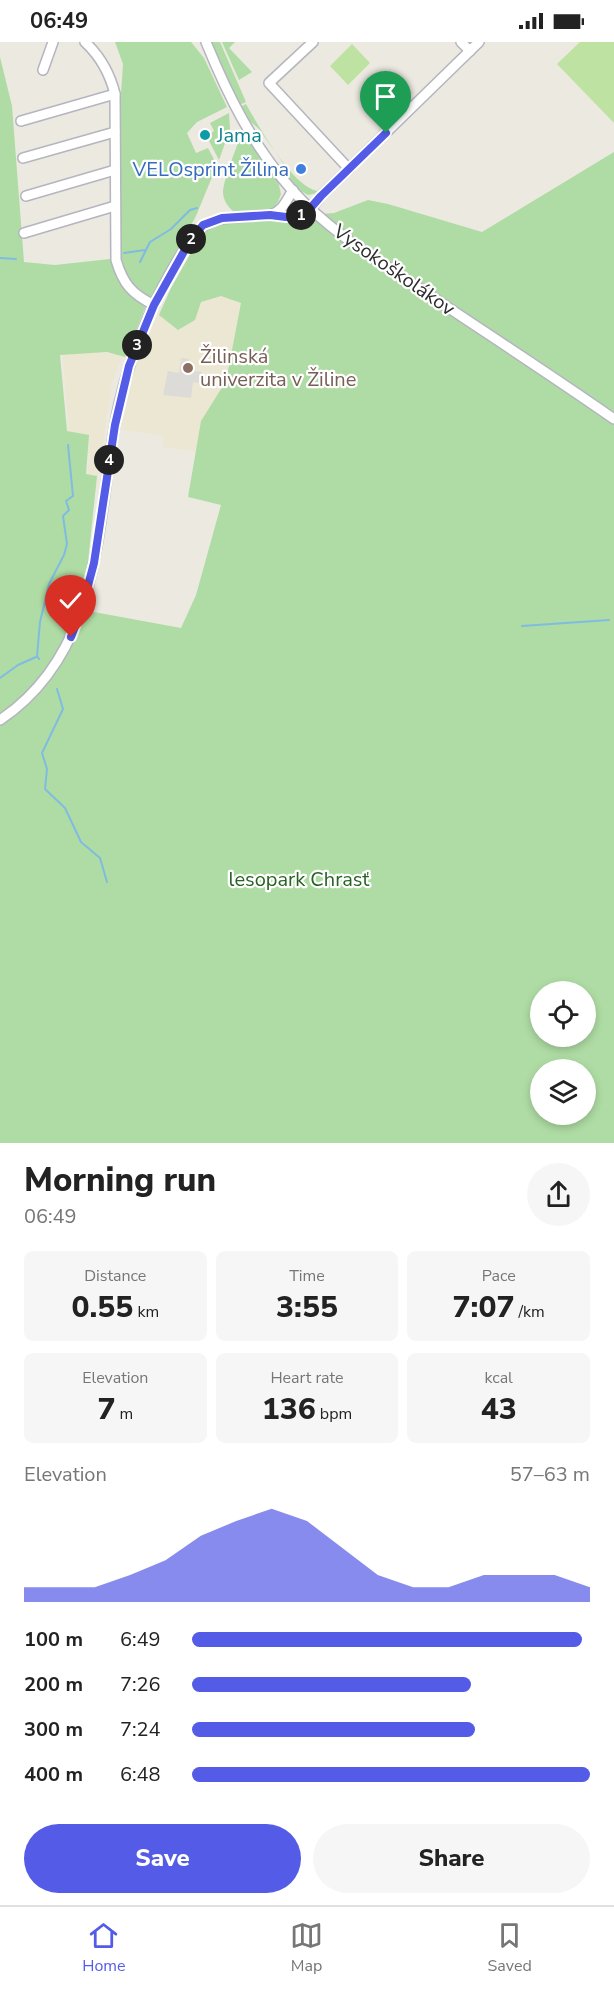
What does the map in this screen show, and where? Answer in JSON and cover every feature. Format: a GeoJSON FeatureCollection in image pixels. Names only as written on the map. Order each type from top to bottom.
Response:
{"type":"FeatureCollection","features":[{"type":"Feature","properties":{"kind":"street"},"geometry":{"type":"LineString","coordinates":[[42,70],[53,42]]}},
{"type":"Feature","properties":{"kind":"street"},"geometry":{"type":"LineString","coordinates":[[86,42],[107,70],[115,94],[116,260],[121,277],[131,291],[154,305]]}},
{"type":"Feature","properties":{"kind":"street","name":"Vysokoškolákov"},"geometry":{"type":"LineString","coordinates":[[206,42],[223,83],[249,133],[276,171],[310,208],[372,257],[614,420]]}},
{"type":"Feature","properties":{"kind":"street"},"geometry":{"type":"LineString","coordinates":[[313,42],[269,83],[349,169]]}},
{"type":"Feature","properties":{"kind":"street"},"geometry":{"type":"LineString","coordinates":[[460,42],[470,51]]}},
{"type":"Feature","properties":{"kind":"street"},"geometry":{"type":"LineString","coordinates":[[0,720],[28,699],[48,675],[64,651],[82,608],[94,563],[119,402],[129,366],[154,305],[191,239],[203,225],[222,218],[300,216],[479,42]]}},
{"type":"Feature","properties":{"kind":"street"},"geometry":{"type":"LineString","coordinates":[[21,121],[115,94]]}},
{"type":"Feature","properties":{"kind":"street"},"geometry":{"type":"LineString","coordinates":[[23,158],[115,132]]}},
{"type":"Feature","properties":{"kind":"street"},"geometry":{"type":"LineString","coordinates":[[26,196],[115,170]]}},
{"type":"Feature","properties":{"kind":"street"},"geometry":{"type":"LineString","coordinates":[[270,215],[284,206],[293,190]]}},
{"type":"Feature","properties":{"kind":"street"},"geometry":{"type":"LineString","coordinates":[[24,233],[115,206]]}},
{"type":"Feature","properties":{"kind":"shaded area","name":"Žilinská univerzita v Žiline"},"geometry":{"type":"Polygon","coordinates":[[[171,288],[256,300],[229,456],[163,447],[164,436],[118,429],[135,359],[138,362],[171,288]]]}},
{"type":"Feature","properties":{"kind":"shaded area"},"geometry":{"type":"Polygon","coordinates":[[[62,352],[123,354],[112,383],[96,490],[85,489],[90,453],[71,451],[62,352]]]}},
{"type":"Feature","properties":{"kind":"shaded area"},"geometry":{"type":"Polygon","coordinates":[[[181,358],[189,359],[187,370],[202,372],[200,383],[193,382],[191,398],[163,395],[168,371],[179,373],[181,358]]]}},
{"type":"Feature","properties":{"kind":"green space","name":"lesopark Chrasť"},"geometry":{"type":"Polygon","coordinates":[[[115,42],[191,42],[204,58],[227,107],[197,122],[187,133],[196,153],[208,148],[217,165],[196,216],[144,311],[125,357],[107,352],[60,355],[67,431],[89,435],[86,474],[97,476],[83,610],[181,628],[196,595],[221,505],[188,497],[201,421],[226,381],[241,303],[221,296],[201,302],[195,320],[178,330],[159,315],[171,288],[201,235],[209,227],[241,221],[334,213],[368,200],[482,232],[614,152],[614,1143],[0,1143],[0,57],[12,106],[24,262],[55,265],[110,259],[123,64],[115,42]]]}},
{"type":"Feature","properties":{"kind":"green space"},"geometry":{"type":"Polygon","coordinates":[[[211,42],[220,42],[246,102],[239,105],[211,42]]]}},
{"type":"Feature","properties":{"kind":"green space"},"geometry":{"type":"Polygon","coordinates":[[[222,42],[235,42],[229,48],[252,72],[239,80],[222,42]]]}},
{"type":"Feature","properties":{"kind":"green space"},"geometry":{"type":"Polygon","coordinates":[[[580,42],[614,42],[614,123],[557,64],[580,42]]]}},
{"type":"Feature","properties":{"kind":"green space"},"geometry":{"type":"Polygon","coordinates":[[[352,44],[370,63],[348,85],[330,66],[352,44]]]}},
{"type":"Feature","properties":{"kind":"green space"},"geometry":{"type":"Polygon","coordinates":[[[246,104],[277,154],[297,179],[307,187],[317,191],[335,175],[317,193],[308,195],[299,190],[290,180],[283,163],[259,129],[246,118],[240,107],[246,104]]]}},
{"type":"Feature","properties":{"kind":"green space"},"geometry":{"type":"Polygon","coordinates":[[[229,113],[230,129],[219,160],[208,139],[212,137],[210,134],[214,131],[210,123],[229,113]]]}},
{"type":"Feature","properties":{"kind":"green space"},"geometry":{"type":"Polygon","coordinates":[[[242,132],[278,181],[281,194],[273,209],[234,212],[225,201],[223,192],[226,178],[242,132]]]}},
{"type":"Feature","properties":{"kind":"waterway"},"geometry":{"type":"LineString","coordinates":[[140,262],[150,242],[171,229],[190,210],[197,208]]}},
{"type":"Feature","properties":{"kind":"waterway"},"geometry":{"type":"LineString","coordinates":[[124,253],[145,250]]}},
{"type":"Feature","properties":{"kind":"waterway"},"geometry":{"type":"LineString","coordinates":[[0,258],[16,259]]}},
{"type":"Feature","properties":{"kind":"waterway"},"geometry":{"type":"LineString","coordinates":[[39,659],[37,656],[40,622],[49,584],[67,544],[63,516],[69,510],[66,501],[73,496],[68,445]]}},
{"type":"Feature","properties":{"kind":"waterway"},"geometry":{"type":"LineString","coordinates":[[522,626],[609,620]]}},
{"type":"Feature","properties":{"kind":"waterway"},"geometry":{"type":"LineString","coordinates":[[0,678],[18,665],[36,657]]}},
{"type":"Feature","properties":{"kind":"waterway"},"geometry":{"type":"LineString","coordinates":[[57,689],[63,709],[42,753],[47,769],[45,789],[65,808],[81,842],[100,858],[107,882]]}},
{"type":"Feature","properties":{"kind":"place","name":"Jama"},"geometry":{"type":"Point","coordinates":[205,135]}},
{"type":"Feature","properties":{"kind":"place","name":"VELOsprint Žilina"},"geometry":{"type":"Point","coordinates":[301,169]}},
{"type":"Feature","properties":{"kind":"place","name":"Žilinská univerzita v Žiline"},"geometry":{"type":"Point","coordinates":[188,368]}},
{"type":"Feature","properties":{"kind":"route"},"geometry":{"type":"LineString","coordinates":[[71,637],[82,608],[94,563],[119,402],[129,366],[154,305],[191,239],[203,225],[215,219],[270,215],[300,216],[307,212],[386,133]]}}]}
